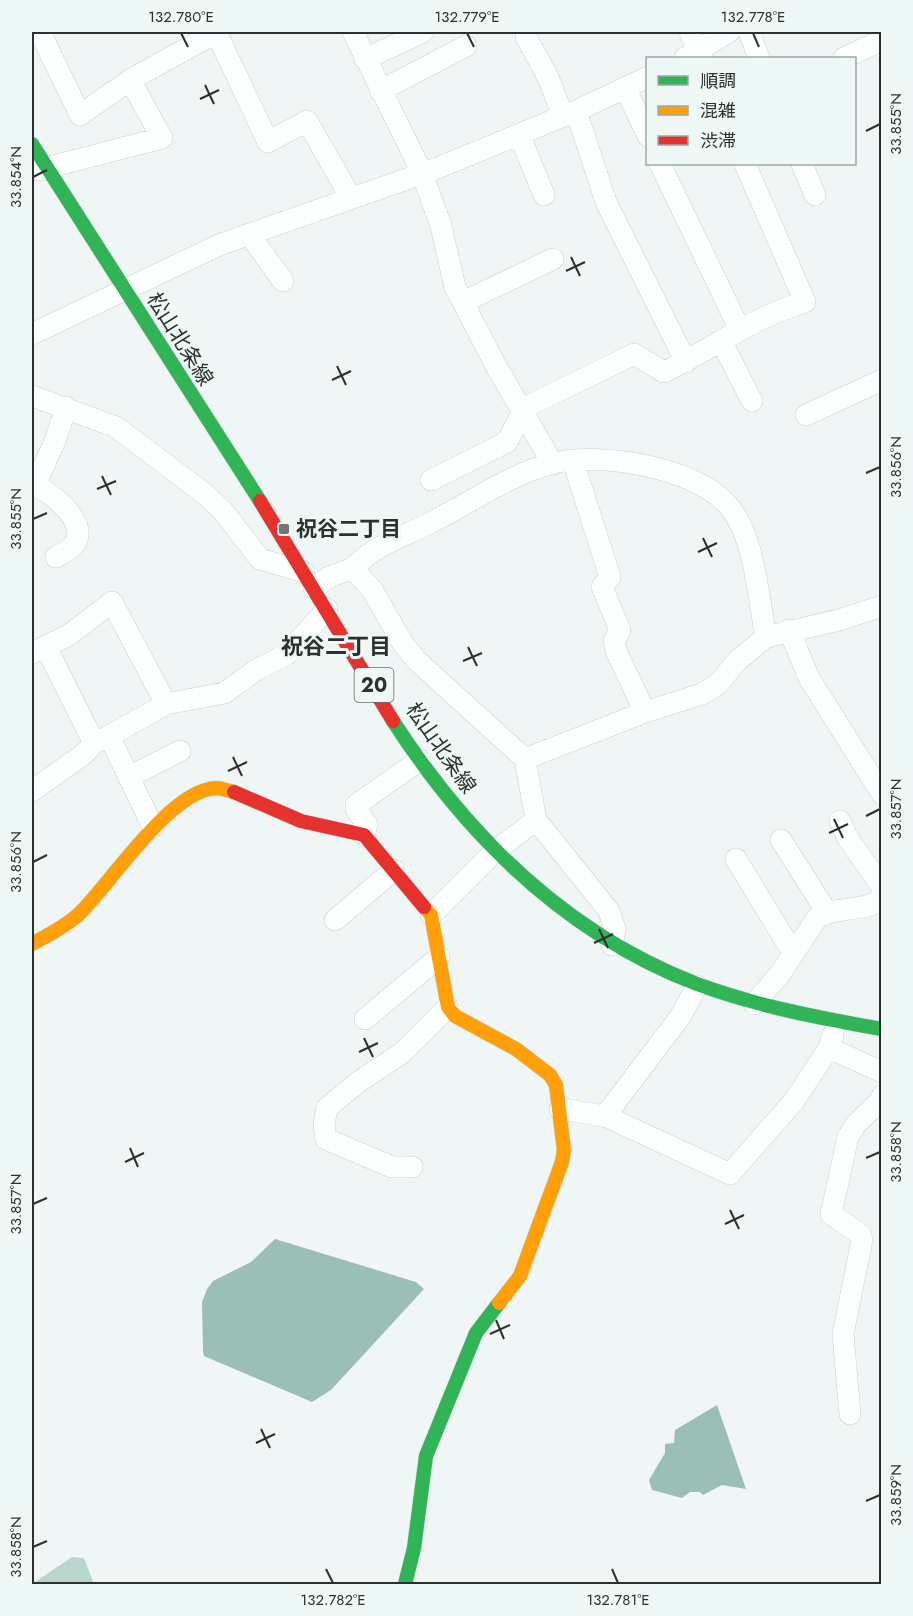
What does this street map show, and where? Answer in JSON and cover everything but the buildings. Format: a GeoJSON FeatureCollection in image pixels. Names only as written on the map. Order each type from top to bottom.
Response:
{"type":"FeatureCollection","features":[{"type":"Feature","properties":{"kind":"main road","name":"松山北条線"},"geometry":{"type":"LineString","coordinates":[[32,144],[40,170],[123,288],[309,580],[420,760],[449,800],[494,852],[539,894],[612,945],[697,986],[753,1004],[835,1022],[882,1029]]}},
{"type":"Feature","properties":{"kind":"main road"},"geometry":{"type":"LineString","coordinates":[[32,944],[63,927],[79,914],[153,827],[199,792],[217,788],[234,792],[301,821],[364,835],[431,915],[442,992],[448,1007],[455,1016],[516,1048],[550,1075],[556,1085],[564,1150],[562,1162],[520,1276],[468,1347],[430,1446],[414,1548],[405,1584]]}},
{"type":"Feature","properties":{"kind":"street"},"geometry":{"type":"LineString","coordinates":[[39,32],[80,115],[130,80],[217,32],[268,142],[307,121],[351,198]]}},
{"type":"Feature","properties":{"kind":"street"},"geometry":{"type":"LineString","coordinates":[[353,32],[422,173],[441,226],[455,287],[523,412],[563,462],[610,577],[602,587],[620,630],[614,641],[616,651],[645,712]]}},
{"type":"Feature","properties":{"kind":"street"},"geometry":{"type":"LineString","coordinates":[[365,59],[423,32]]}},
{"type":"Feature","properties":{"kind":"street"},"geometry":{"type":"LineString","coordinates":[[694,50],[729,32]]}},
{"type":"Feature","properties":{"kind":"street"},"geometry":{"type":"LineString","coordinates":[[748,32],[759,57]]}},
{"type":"Feature","properties":{"kind":"street"},"geometry":{"type":"LineString","coordinates":[[526,37],[569,114],[606,202],[686,362]]}},
{"type":"Feature","properties":{"kind":"street"},"geometry":{"type":"LineString","coordinates":[[846,57],[882,40]]}},
{"type":"Feature","properties":{"kind":"street"},"geometry":{"type":"LineString","coordinates":[[380,91],[466,46]]}},
{"type":"Feature","properties":{"kind":"street"},"geometry":{"type":"LineString","coordinates":[[32,334],[123,288],[219,244],[422,173],[569,114],[646,78]]}},
{"type":"Feature","properties":{"kind":"street"},"geometry":{"type":"LineString","coordinates":[[40,170],[162,138],[130,80]]}},
{"type":"Feature","properties":{"kind":"street"},"geometry":{"type":"LineString","coordinates":[[625,88],[646,132]]}},
{"type":"Feature","properties":{"kind":"street"},"geometry":{"type":"LineString","coordinates":[[519,134],[544,195]]}},
{"type":"Feature","properties":{"kind":"street"},"geometry":{"type":"LineString","coordinates":[[660,165],[740,330]]}},
{"type":"Feature","properties":{"kind":"street"},"geometry":{"type":"LineString","coordinates":[[431,480],[507,442],[523,412],[634,354],[664,372],[782,308],[805,302],[745,165]]}},
{"type":"Feature","properties":{"kind":"street"},"geometry":{"type":"LineString","coordinates":[[802,165],[815,195]]}},
{"type":"Feature","properties":{"kind":"street"},"geometry":{"type":"LineString","coordinates":[[249,234],[283,281]]}},
{"type":"Feature","properties":{"kind":"street"},"geometry":{"type":"LineString","coordinates":[[463,302],[553,259]]}},
{"type":"Feature","properties":{"kind":"street"},"geometry":{"type":"LineString","coordinates":[[721,341],[752,401]]}},
{"type":"Feature","properties":{"kind":"street"},"geometry":{"type":"LineString","coordinates":[[806,415],[882,380]]}},
{"type":"Feature","properties":{"kind":"street"},"geometry":{"type":"LineString","coordinates":[[32,396],[116,427],[206,495],[223,511],[260,559],[309,580],[329,577],[353,568],[370,550],[507,482],[563,462],[614,462],[660,470],[690,480],[727,504],[738,521],[755,567],[766,637]]}},
{"type":"Feature","properties":{"kind":"street"},"geometry":{"type":"LineString","coordinates":[[56,557],[73,547],[78,537],[76,526],[60,501],[35,484],[55,441],[66,407]]}},
{"type":"Feature","properties":{"kind":"street"},"geometry":{"type":"LineString","coordinates":[[353,568],[374,591],[402,642],[416,660],[525,759],[536,820],[609,911],[615,929],[612,945]]}},
{"type":"Feature","properties":{"kind":"street"},"geometry":{"type":"LineString","coordinates":[[153,827],[129,777],[39,650],[69,635],[112,602],[166,704]]}},
{"type":"Feature","properties":{"kind":"street"},"geometry":{"type":"LineString","coordinates":[[525,759],[645,712],[702,694],[718,684],[738,660],[766,637],[839,620],[882,606]]}},
{"type":"Feature","properties":{"kind":"street"},"geometry":{"type":"LineString","coordinates":[[32,791],[101,740],[166,704],[224,693],[256,670],[286,655],[327,609]]}},
{"type":"Feature","properties":{"kind":"street"},"geometry":{"type":"LineString","coordinates":[[789,630],[809,678],[882,794]]}},
{"type":"Feature","properties":{"kind":"street"},"geometry":{"type":"LineString","coordinates":[[129,777],[180,751]]}},
{"type":"Feature","properties":{"kind":"street"},"geometry":{"type":"LineString","coordinates":[[364,835],[367,825],[356,809],[356,805],[420,760]]}},
{"type":"Feature","properties":{"kind":"street"},"geometry":{"type":"LineString","coordinates":[[431,915],[494,852],[536,820]]}},
{"type":"Feature","properties":{"kind":"street"},"geometry":{"type":"LineString","coordinates":[[840,821],[847,837],[882,887]]}},
{"type":"Feature","properties":{"kind":"street"},"geometry":{"type":"LineString","coordinates":[[781,840],[826,911]]}},
{"type":"Feature","properties":{"kind":"street"},"geometry":{"type":"LineString","coordinates":[[736,860],[793,953]]}},
{"type":"Feature","properties":{"kind":"street"},"geometry":{"type":"LineString","coordinates":[[335,920],[394,870]]}},
{"type":"Feature","properties":{"kind":"street"},"geometry":{"type":"LineString","coordinates":[[753,1004],[780,974],[817,918],[826,911],[869,905],[882,897]]}},
{"type":"Feature","properties":{"kind":"street"},"geometry":{"type":"LineString","coordinates":[[365,1019],[438,957]]}},
{"type":"Feature","properties":{"kind":"street"},"geometry":{"type":"LineString","coordinates":[[605,1116],[681,1017],[697,986]]}},
{"type":"Feature","properties":{"kind":"street"},"geometry":{"type":"LineString","coordinates":[[412,1167],[393,1167],[326,1139],[325,1116],[327,1108],[357,1083],[402,1053],[448,1007]]}},
{"type":"Feature","properties":{"kind":"street"},"geometry":{"type":"LineString","coordinates":[[560,1109],[605,1116],[730,1174],[794,1101],[829,1047],[835,1022]]}},
{"type":"Feature","properties":{"kind":"street"},"geometry":{"type":"LineString","coordinates":[[829,1047],[882,1072]]}},
{"type":"Feature","properties":{"kind":"street"},"geometry":{"type":"LineString","coordinates":[[850,1414],[843,1334],[862,1240],[860,1234],[831,1214],[848,1137],[856,1124],[881,1100],[882,1096]]}},
{"type":"Feature","properties":{"kind":"shaded area"},"geometry":{"type":"Polygon","coordinates":[[[275,1239],[416,1282],[424,1289],[331,1390],[312,1402],[204,1356],[203,1352],[202,1302],[207,1289],[213,1281],[251,1262],[275,1239]]]}},
{"type":"Feature","properties":{"kind":"shaded area"},"geometry":{"type":"Polygon","coordinates":[[[717,1405],[746,1489],[722,1485],[703,1495],[700,1492],[690,1492],[682,1498],[652,1490],[649,1480],[665,1453],[665,1444],[674,1443],[675,1430],[717,1405]]]}},
{"type":"Feature","properties":{"kind":"shaded area"},"geometry":{"type":"Polygon","coordinates":[[[72,1557],[84,1558],[94,1584],[32,1584],[72,1557]]]}},
{"type":"Feature","properties":{"kind":"traffic: fast"},"geometry":{"type":"LineString","coordinates":[[32,144],[260,501]]}},
{"type":"Feature","properties":{"kind":"traffic: fast"},"geometry":{"type":"LineString","coordinates":[[393,721],[422,764],[488,842],[524,877],[563,909],[605,938],[650,963],[720,992],[788,1011],[882,1029]]}},
{"type":"Feature","properties":{"kind":"traffic: fast"},"geometry":{"type":"LineString","coordinates":[[405,1584],[414,1548],[426,1456],[476,1333],[499,1303]]}},
{"type":"Feature","properties":{"kind":"traffic: slow"},"geometry":{"type":"LineString","coordinates":[[32,944],[62,927],[79,914],[142,840],[180,804],[198,793],[216,788],[234,792]]}},
{"type":"Feature","properties":{"kind":"traffic: slow"},"geometry":{"type":"LineString","coordinates":[[424,907],[431,915],[448,1007],[455,1016],[516,1049],[550,1075],[556,1085],[564,1150],[562,1162],[520,1276],[499,1303]]}},
{"type":"Feature","properties":{"kind":"traffic: jam"},"geometry":{"type":"LineString","coordinates":[[260,501],[393,721]]}},
{"type":"Feature","properties":{"kind":"traffic: jam"},"geometry":{"type":"LineString","coordinates":[[234,792],[301,821],[364,835],[424,907]]}},
{"type":"Feature","properties":{"kind":"place","name":"祝谷二丁目"},"geometry":{"type":"Point","coordinates":[284,529]}},
{"type":"Feature","properties":{"kind":"district","name":"祝谷二丁目"},"geometry":{"type":"Point","coordinates":[336,646]}}]}
